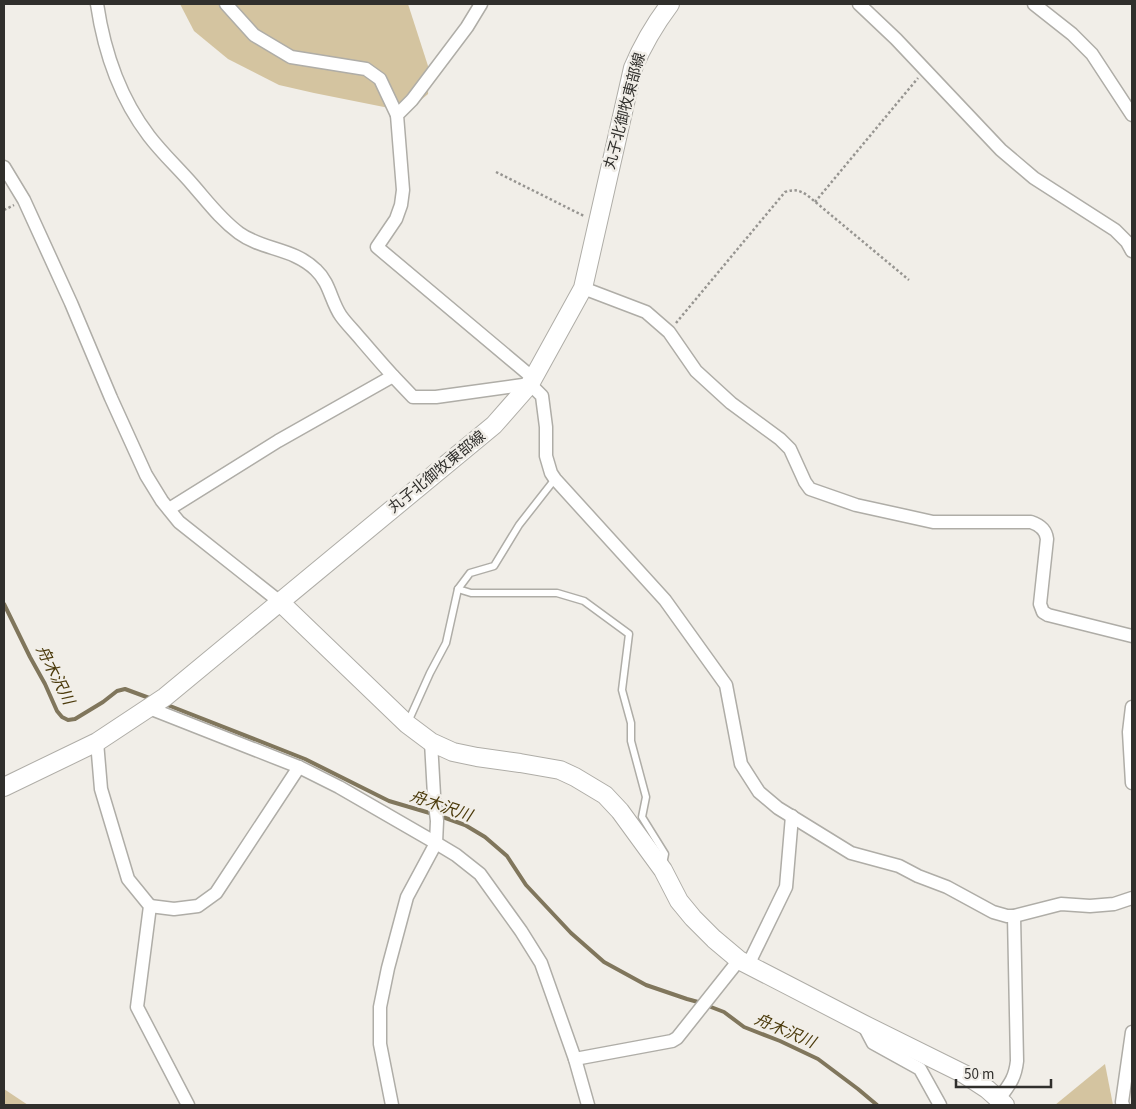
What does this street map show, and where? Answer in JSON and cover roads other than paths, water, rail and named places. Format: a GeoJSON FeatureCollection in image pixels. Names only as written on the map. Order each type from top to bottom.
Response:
{"type":"FeatureCollection","features":[{"type":"Feature","properties":{"kind":"main road","name":"丸子北御牧東部線"},"geometry":{"type":"LineString","coordinates":[[4,787],[97,742],[165,697],[494,425],[532,381],[582,288],[634,68],[641,48],[658,19],[670,4]]}},
{"type":"Feature","properties":{"kind":"main road"},"geometry":{"type":"LineString","coordinates":[[280,602],[407,724],[431,742],[453,752],[560,770],[575,776],[605,795],[620,811],[662,870],[679,901],[693,918],[714,939],[743,962],[964,1074],[987,1089],[1002,1102]]}},
{"type":"Feature","properties":{"kind":"street"},"geometry":{"type":"LineString","coordinates":[[98,4],[100,21],[113,71],[132,111],[149,136],[217,214],[239,234],[256,242],[285,251],[303,260],[316,270],[325,281],[340,315],[413,397],[436,397],[532,381]]}},
{"type":"Feature","properties":{"kind":"street"},"geometry":{"type":"LineString","coordinates":[[226,4],[254,35],[291,57],[366,69],[380,79],[396,115],[403,190],[401,205],[396,219],[377,247],[532,381],[542,396],[546,427],[546,456],[551,474],[665,600],[726,685],[741,764],[759,792],[778,808],[851,853],[899,866],[946,887],[993,912],[1007,916],[1014,916],[1061,904],[1090,906],[1114,904],[1132,898]]}},
{"type":"Feature","properties":{"kind":"street"},"geometry":{"type":"LineString","coordinates":[[396,115],[412,100],[467,27],[481,4]]}},
{"type":"Feature","properties":{"kind":"street"},"geometry":{"type":"LineString","coordinates":[[859,4],[896,39],[1001,150],[1034,178],[1115,230],[1127,242],[1132,251]]}},
{"type":"Feature","properties":{"kind":"street"},"geometry":{"type":"LineString","coordinates":[[1034,4],[1072,34],[1092,54],[1132,115]]}},
{"type":"Feature","properties":{"kind":"street"},"geometry":{"type":"LineString","coordinates":[[4,167],[28,208],[146,475],[162,501],[179,522],[280,602]]}},
{"type":"Feature","properties":{"kind":"street"},"geometry":{"type":"LineString","coordinates":[[582,288],[646,312],[669,332],[696,372],[731,403],[780,439],[790,449],[805,482],[810,488],[856,505],[933,522],[1031,522],[1037,524],[1046,534],[1047,539],[1040,604],[1042,612],[1132,636]]}},
{"type":"Feature","properties":{"kind":"street"},"geometry":{"type":"LineString","coordinates":[[169,509],[278,441],[393,376]]}},
{"type":"Feature","properties":{"kind":"street"},"geometry":{"type":"LineString","coordinates":[[1132,707],[1129,732],[1132,783]]}},
{"type":"Feature","properties":{"kind":"street"},"geometry":{"type":"LineString","coordinates":[[149,708],[299,767],[339,787],[436,842],[480,874],[541,963],[575,1059],[588,1105]]}},
{"type":"Feature","properties":{"kind":"street"},"geometry":{"type":"LineString","coordinates":[[97,742],[101,789],[128,880],[150,906],[174,909],[198,906],[216,893],[299,767]]}},
{"type":"Feature","properties":{"kind":"street"},"geometry":{"type":"LineString","coordinates":[[392,1105],[380,1044],[380,1007],[388,968],[407,897],[436,842],[437,822],[431,742]]}},
{"type":"Feature","properties":{"kind":"street"},"geometry":{"type":"LineString","coordinates":[[575,1059],[672,1041],[677,1038],[743,962],[786,887],[792,816]]}},
{"type":"Feature","properties":{"kind":"street"},"geometry":{"type":"LineString","coordinates":[[150,906],[137,1007],[188,1105]]}},
{"type":"Feature","properties":{"kind":"street"},"geometry":{"type":"LineString","coordinates":[[1002,1102],[1014,1078],[1017,1061],[1014,916]]}},
{"type":"Feature","properties":{"kind":"street"},"geometry":{"type":"LineString","coordinates":[[863,1024],[872,1043],[920,1069],[940,1105]]}},
{"type":"Feature","properties":{"kind":"street"},"geometry":{"type":"LineString","coordinates":[[1123,1105],[1132,1032]]}},
{"type":"Feature","properties":{"kind":"lane"},"geometry":{"type":"LineString","coordinates":[[407,724],[446,643],[458,590],[470,573],[494,566],[519,525],[555,479]]}},
{"type":"Feature","properties":{"kind":"lane"},"geometry":{"type":"LineString","coordinates":[[458,590],[471,593],[557,593],[584,602],[629,634],[622,690],[631,723],[631,741],[646,797],[642,817],[665,854],[662,870]]}},
{"type":"Feature","properties":{"kind":"waterway","name":"舟木沢川"},"geometry":{"type":"LineString","coordinates":[[4,604],[57,711],[62,717],[68,720],[75,719],[117,691],[125,689],[152,699]]}},
{"type":"Feature","properties":{"kind":"waterway","name":"舟木沢川"},"geometry":{"type":"LineString","coordinates":[[165,704],[305,759],[389,801],[433,814]]}},
{"type":"Feature","properties":{"kind":"waterway","name":"舟木沢川"},"geometry":{"type":"LineString","coordinates":[[440,816],[465,825],[485,837],[507,856],[526,885],[571,933],[604,962],[646,985],[724,1012],[744,1027],[818,1059],[877,1105]]}}]}
